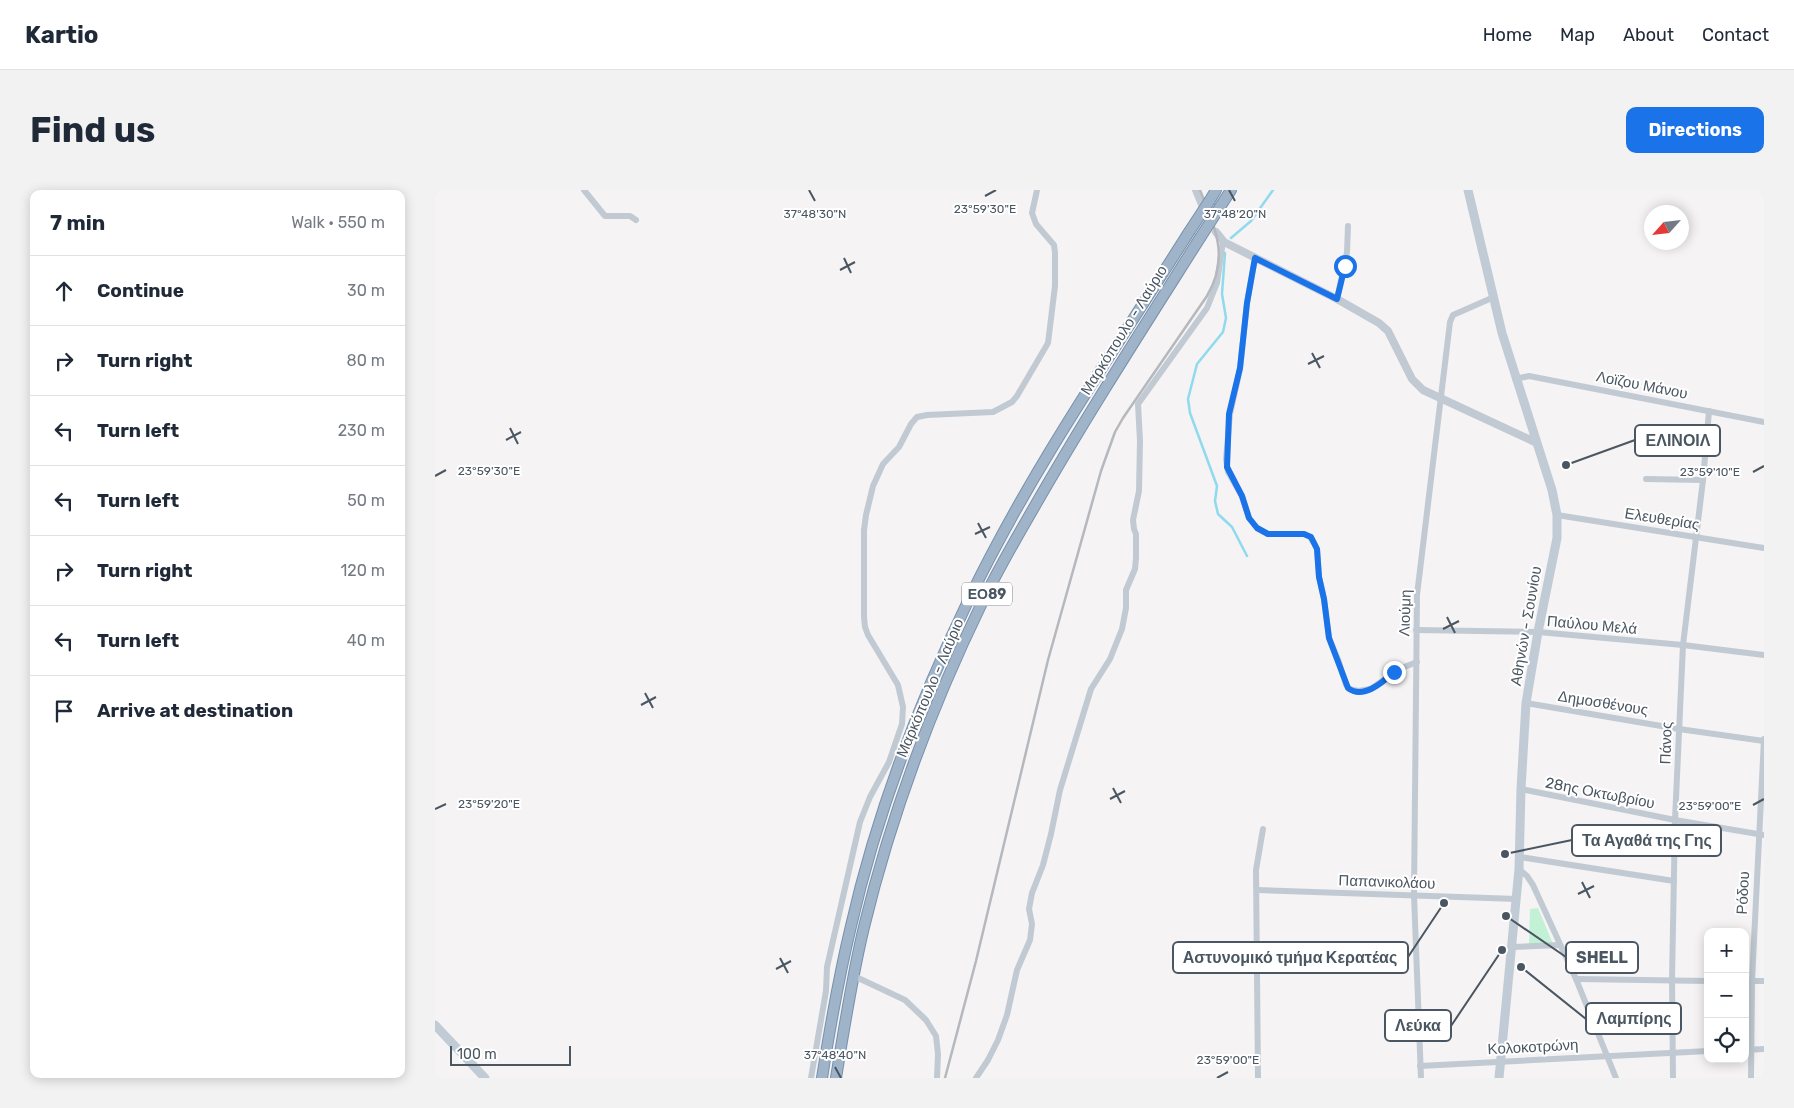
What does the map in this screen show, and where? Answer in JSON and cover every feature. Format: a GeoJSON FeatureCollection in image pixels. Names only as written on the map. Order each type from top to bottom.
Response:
{"type":"FeatureCollection","features":[{"type":"Feature","properties":{"kind":"highway","name":"Μαρκόπουλο - Λαύριο"},"geometry":{"type":"LineString","coordinates":[[822,1078],[839,982],[864,874],[892,782],[938,667],[970,596],[1026,493],[1068,423],[1216,190]]}},
{"type":"Feature","properties":{"kind":"highway","name":"Μαρκόπουλο - Λαύριο"},"geometry":{"type":"LineString","coordinates":[[836,1078],[854,976],[875,887],[902,796],[924,736],[981,604],[1079,429],[1231,190]]}},
{"type":"Feature","properties":{"kind":"main road","name":"Αθηνών - Σουνίου"},"geometry":{"type":"LineString","coordinates":[[1468,190],[1515,379],[1551,489],[1557,515],[1557,538],[1537,632],[1526,703],[1517,899],[1499,1078]]}},
{"type":"Feature","properties":{"kind":"main road"},"geometry":{"type":"LineString","coordinates":[[435,1025],[485,1078]]}},
{"type":"Feature","properties":{"kind":"street"},"geometry":{"type":"LineString","coordinates":[[584,190],[605,216],[630,216],[636,220]]}},
{"type":"Feature","properties":{"kind":"street"},"geometry":{"type":"LineString","coordinates":[[811,1078],[826,991],[827,967],[860,822],[870,797],[889,762],[902,724],[903,706],[898,685],[868,635],[864,617],[864,530],[873,486],[883,464],[899,447],[911,424],[917,418],[927,415],[993,412],[1003,408],[1017,396],[1037,363],[1048,343],[1055,286],[1054,245],[1036,224],[1032,213],[1037,190]]}},
{"type":"Feature","properties":{"kind":"street"},"geometry":{"type":"LineString","coordinates":[[1196,190],[1207,203]]}},
{"type":"Feature","properties":{"kind":"street"},"geometry":{"type":"LineString","coordinates":[[1337,299],[1347,252],[1348,226]]}},
{"type":"Feature","properties":{"kind":"street"},"geometry":{"type":"LineString","coordinates":[[1216,232],[1223,240],[1255,258],[1337,299],[1379,323],[1388,331],[1412,379],[1423,390],[1535,442]]}},
{"type":"Feature","properties":{"kind":"street"},"geometry":{"type":"LineString","coordinates":[[976,1078],[988,1060],[1007,1016],[1017,970],[1030,940],[1032,924],[1029,909],[1031,893],[1043,865],[1060,790],[1091,689],[1110,659],[1122,629],[1126,608],[1126,590],[1135,569],[1136,558],[1136,534],[1133,529],[1133,520],[1139,491],[1140,442],[1138,404],[1207,308],[1217,282],[1223,240]]}},
{"type":"Feature","properties":{"kind":"street"},"geometry":{"type":"LineString","coordinates":[[1255,258],[1247,303],[1240,368],[1229,414],[1226,459],[1228,472],[1242,496],[1249,518],[1257,528],[1268,534],[1304,534],[1311,537],[1317,549],[1319,577],[1329,638],[1348,688],[1358,692],[1371,689],[1399,669],[1417,662]]}},
{"type":"Feature","properties":{"kind":"street","name":"Λιούμη"},"geometry":{"type":"LineString","coordinates":[[1421,1078],[1414,895],[1417,594],[1450,322],[1453,315],[1494,297]]}},
{"type":"Feature","properties":{"kind":"street","name":"Λοϊζου Μάνου"},"geometry":{"type":"LineString","coordinates":[[1515,379],[1529,376],[1764,422]]}},
{"type":"Feature","properties":{"kind":"street","name":"Πάνος"},"geometry":{"type":"LineString","coordinates":[[1673,1078],[1675,820],[1683,645],[1703,480],[1709,411]]}},
{"type":"Feature","properties":{"kind":"street"},"geometry":{"type":"LineString","coordinates":[[1646,479],[1703,480]]}},
{"type":"Feature","properties":{"kind":"street","name":"Ελευθερίας"},"geometry":{"type":"LineString","coordinates":[[1557,515],[1764,548]]}},
{"type":"Feature","properties":{"kind":"street","name":"Παύλου Μελά"},"geometry":{"type":"LineString","coordinates":[[1416,630],[1537,632],[1683,645],[1764,655]]}},
{"type":"Feature","properties":{"kind":"street","name":"Δημοσθένους"},"geometry":{"type":"LineString","coordinates":[[1526,703],[1679,729],[1764,740]]}},
{"type":"Feature","properties":{"kind":"street","name":"Ρόδου"},"geometry":{"type":"LineString","coordinates":[[1749,981],[1761,834],[1764,740]]}},
{"type":"Feature","properties":{"kind":"street","name":"28ης Οκτωβρίου"},"geometry":{"type":"LineString","coordinates":[[1521,789],[1675,820],[1761,834]]}},
{"type":"Feature","properties":{"kind":"street"},"geometry":{"type":"LineString","coordinates":[[1258,1078],[1256,870],[1263,829]]}},
{"type":"Feature","properties":{"kind":"street"},"geometry":{"type":"LineString","coordinates":[[1520,857],[1674,881]]}},
{"type":"Feature","properties":{"kind":"street"},"geometry":{"type":"LineString","coordinates":[[1519,869],[1527,876],[1533,886],[1576,979],[1616,1078]]}},
{"type":"Feature","properties":{"kind":"street","name":"Παπανικολάου"},"geometry":{"type":"LineString","coordinates":[[1257,890],[1517,899]]}},
{"type":"Feature","properties":{"kind":"street"},"geometry":{"type":"LineString","coordinates":[[1755,894],[1764,895]]}},
{"type":"Feature","properties":{"kind":"street"},"geometry":{"type":"LineString","coordinates":[[1512,947],[1560,945]]}},
{"type":"Feature","properties":{"kind":"street"},"geometry":{"type":"LineString","coordinates":[[854,976],[905,1000],[926,1020],[936,1036],[938,1054],[937,1078]]}},
{"type":"Feature","properties":{"kind":"street"},"geometry":{"type":"LineString","coordinates":[[1576,979],[1704,981]]}},
{"type":"Feature","properties":{"kind":"street"},"geometry":{"type":"LineString","coordinates":[[1749,981],[1764,981]]}},
{"type":"Feature","properties":{"kind":"street"},"geometry":{"type":"LineString","coordinates":[[1749,1049],[1764,1049]]}},
{"type":"Feature","properties":{"kind":"street","name":"Κολοκοτρώνη"},"geometry":{"type":"LineString","coordinates":[[1420,1066],[1704,1051]]}},
{"type":"Feature","properties":{"kind":"street","name":"Ρόδου"},"geometry":{"type":"LineString","coordinates":[[1749,1059],[1751,1078]]}},
{"type":"Feature","properties":{"kind":"green space"},"geometry":{"type":"Polygon","coordinates":[[[1538,908],[1553,944],[1529,945],[1530,909],[1538,908]]]}},
{"type":"Feature","properties":{"kind":"waterway"},"geometry":{"type":"LineString","coordinates":[[1231,238],[1251,221],[1273,190]]}},
{"type":"Feature","properties":{"kind":"waterway"},"geometry":{"type":"LineString","coordinates":[[1225,253],[1222,294],[1226,318],[1223,332],[1197,364],[1188,399],[1190,413],[1217,486],[1215,501],[1218,514],[1232,527],[1247,556]]}},
{"type":"Feature","properties":{"kind":"railway"},"geometry":{"type":"LineString","coordinates":[[945,1078],[976,961],[1048,660],[1101,471],[1115,432],[1123,418],[1207,296],[1214,282],[1218,268],[1218,243],[1211,217],[1200,190]]}},
{"type":"Feature","properties":{"kind":"place","name":"ΕΛΙΝΟΙΛ"},"geometry":{"type":"Point","coordinates":[1566,465]}},
{"type":"Feature","properties":{"kind":"place","name":"Τα Αγαθά της Γης"},"geometry":{"type":"Point","coordinates":[1505,854]}},
{"type":"Feature","properties":{"kind":"place","name":"Αστυνομικό τμήμα Κερατέας"},"geometry":{"type":"Point","coordinates":[1444,903]}},
{"type":"Feature","properties":{"kind":"place","name":"SHELL"},"geometry":{"type":"Point","coordinates":[1506,916]}},
{"type":"Feature","properties":{"kind":"place","name":"Λεύκα"},"geometry":{"type":"Point","coordinates":[1502,950]}},
{"type":"Feature","properties":{"kind":"place","name":"Λαμπίρης"},"geometry":{"type":"Point","coordinates":[1521,967]}},
{"type":"Feature","properties":{"kind":"route"},"geometry":{"type":"LineString","coordinates":[[1345,266],[1337,299],[1255,258],[1247,303],[1240,368],[1229,414],[1226,463],[1228,472],[1242,496],[1246,512],[1257,528],[1268,534],[1297,533],[1311,537],[1317,549],[1317,565],[1329,638],[1348,688],[1358,692],[1371,689],[1394,672]]}}]}
